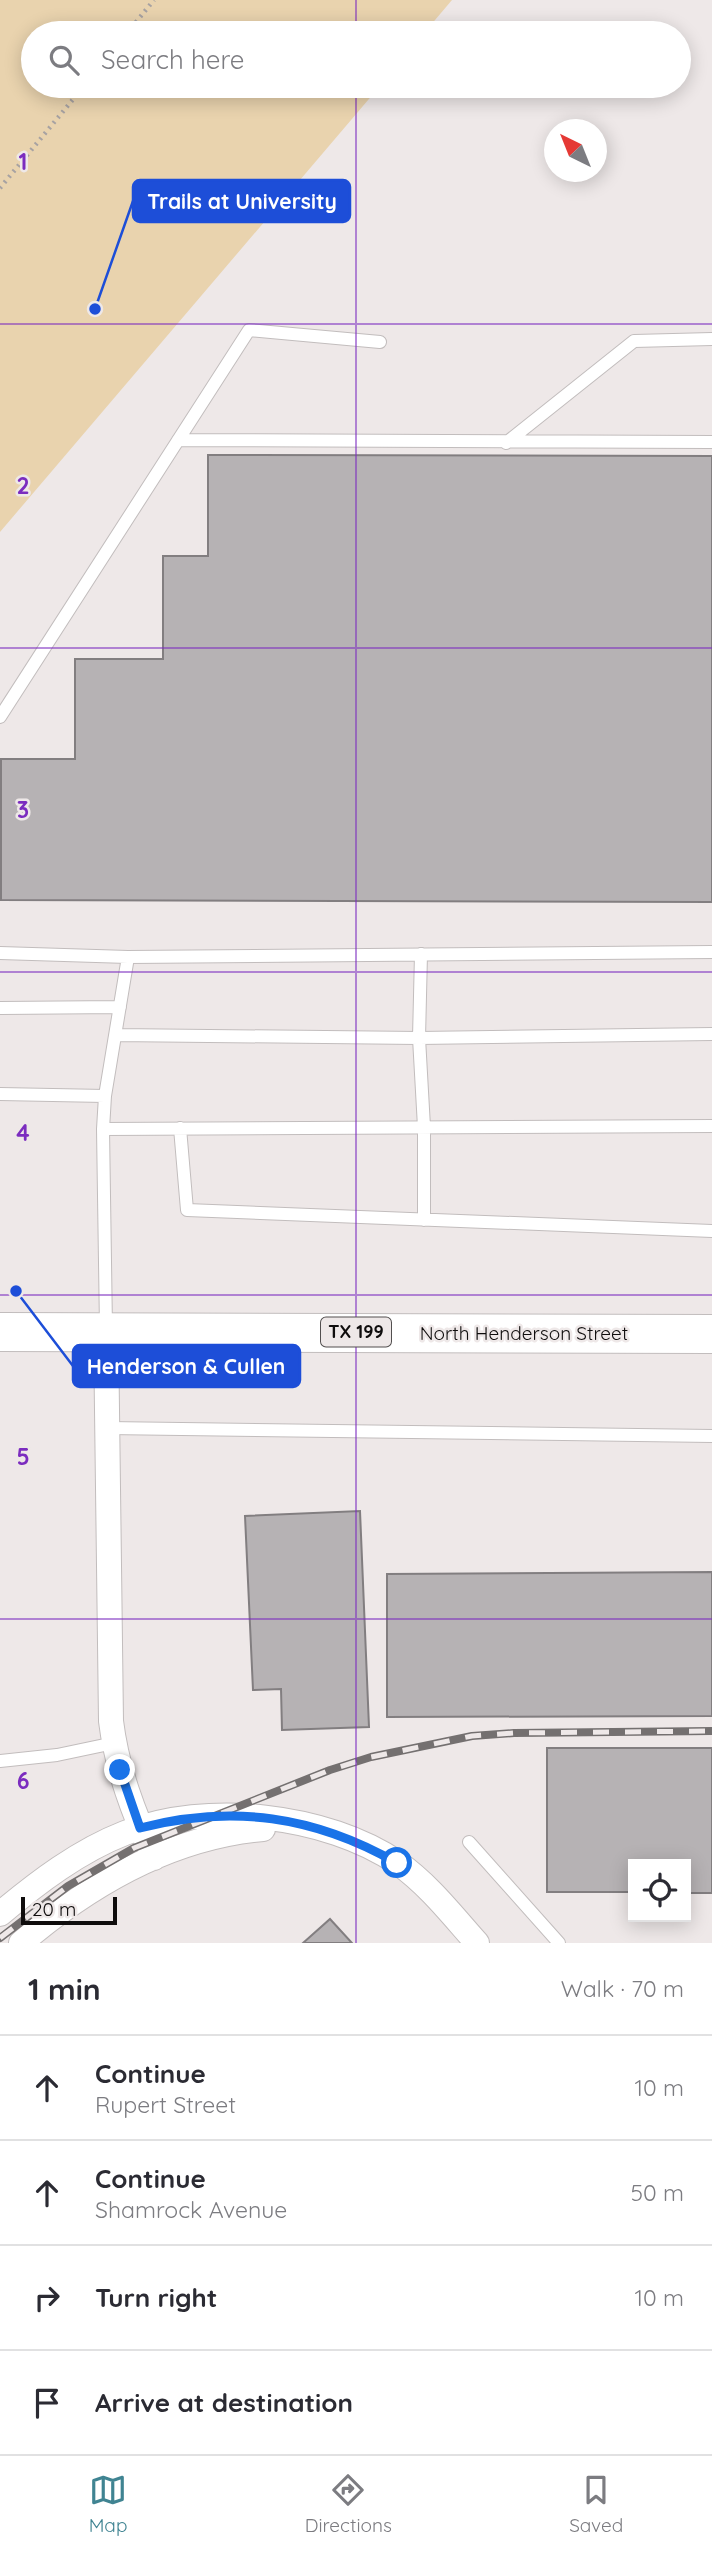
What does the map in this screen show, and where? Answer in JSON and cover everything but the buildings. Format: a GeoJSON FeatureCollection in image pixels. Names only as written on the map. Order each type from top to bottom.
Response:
{"type":"FeatureCollection","features":[{"type":"Feature","properties":{"kind":"main road","name":"North Henderson Street"},"geometry":{"type":"LineString","coordinates":[[0,1332],[712,1334]]}},
{"type":"Feature","properties":{"kind":"street"},"geometry":{"type":"LineString","coordinates":[[106,1332],[110,1700],[114,1743],[120,1770],[140,1828],[154,1858]]}},
{"type":"Feature","properties":{"kind":"street"},"geometry":{"type":"LineString","coordinates":[[0,1914],[35,1886],[88,1852],[140,1828],[182,1819],[249,1815],[308,1826],[354,1841],[397,1863],[419,1880],[477,1943]]}},
{"type":"Feature","properties":{"kind":"street"},"geometry":{"type":"LineString","coordinates":[[21,1943],[68,1905],[109,1880],[188,1843],[238,1831],[297,1830],[354,1841]]}},
{"type":"Feature","properties":{"kind":"lane"},"geometry":{"type":"LineString","coordinates":[[0,717],[249,330],[380,342]]}},
{"type":"Feature","properties":{"kind":"lane"},"geometry":{"type":"LineString","coordinates":[[506,443],[634,341],[712,339]]}},
{"type":"Feature","properties":{"kind":"lane"},"geometry":{"type":"LineString","coordinates":[[178,440],[712,442]]}},
{"type":"Feature","properties":{"kind":"lane"},"geometry":{"type":"LineString","coordinates":[[0,953],[128,957],[712,952]]}},
{"type":"Feature","properties":{"kind":"lane"},"geometry":{"type":"LineString","coordinates":[[421,954],[419,1038],[424,1127],[424,1220]]}},
{"type":"Feature","properties":{"kind":"lane"},"geometry":{"type":"LineString","coordinates":[[106,1332],[103,1129],[105,1096],[128,957]]}},
{"type":"Feature","properties":{"kind":"lane"},"geometry":{"type":"LineString","coordinates":[[0,1008],[120,1007]]}},
{"type":"Feature","properties":{"kind":"lane"},"geometry":{"type":"LineString","coordinates":[[115,1035],[419,1038],[712,1034]]}},
{"type":"Feature","properties":{"kind":"lane"},"geometry":{"type":"LineString","coordinates":[[0,1094],[105,1096]]}},
{"type":"Feature","properties":{"kind":"lane"},"geometry":{"type":"LineString","coordinates":[[103,1129],[712,1126]]}},
{"type":"Feature","properties":{"kind":"lane"},"geometry":{"type":"LineString","coordinates":[[180,1128],[187,1210],[712,1231]]}},
{"type":"Feature","properties":{"kind":"lane"},"geometry":{"type":"LineString","coordinates":[[107,1428],[712,1436]]}},
{"type":"Feature","properties":{"kind":"lane"},"geometry":{"type":"LineString","coordinates":[[0,1753],[0,1761],[57,1755],[114,1743]]}},
{"type":"Feature","properties":{"kind":"lane"},"geometry":{"type":"LineString","coordinates":[[469,1842],[559,1943]]}},
{"type":"Feature","properties":{"kind":"path"},"geometry":{"type":"LineString","coordinates":[[137,21],[154,0]]}},
{"type":"Feature","properties":{"kind":"path"},"geometry":{"type":"LineString","coordinates":[[0,188],[74,98]]}},
{"type":"Feature","properties":{"kind":"shaded area"},"geometry":{"type":"Polygon","coordinates":[[[0,0],[452,0],[434,21],[21,21],[21,98],[370,98],[0,532],[0,0]]]}},
{"type":"Feature","properties":{"kind":"railway"},"geometry":{"type":"LineString","coordinates":[[0,1938],[68,1886],[134,1848],[330,1770],[371,1757],[472,1736],[514,1733],[712,1731]]}},
{"type":"Feature","properties":{"kind":"place","name":"Trails at University"},"geometry":{"type":"Point","coordinates":[95,309]}},
{"type":"Feature","properties":{"kind":"place","name":"Henderson & Cullen"},"geometry":{"type":"Point","coordinates":[16,1291]}},
{"type":"Feature","properties":{"kind":"route"},"geometry":{"type":"LineString","coordinates":[[120,1770],[140,1828],[214,1815],[249,1815],[320,1829],[354,1841],[397,1863]]}}]}
